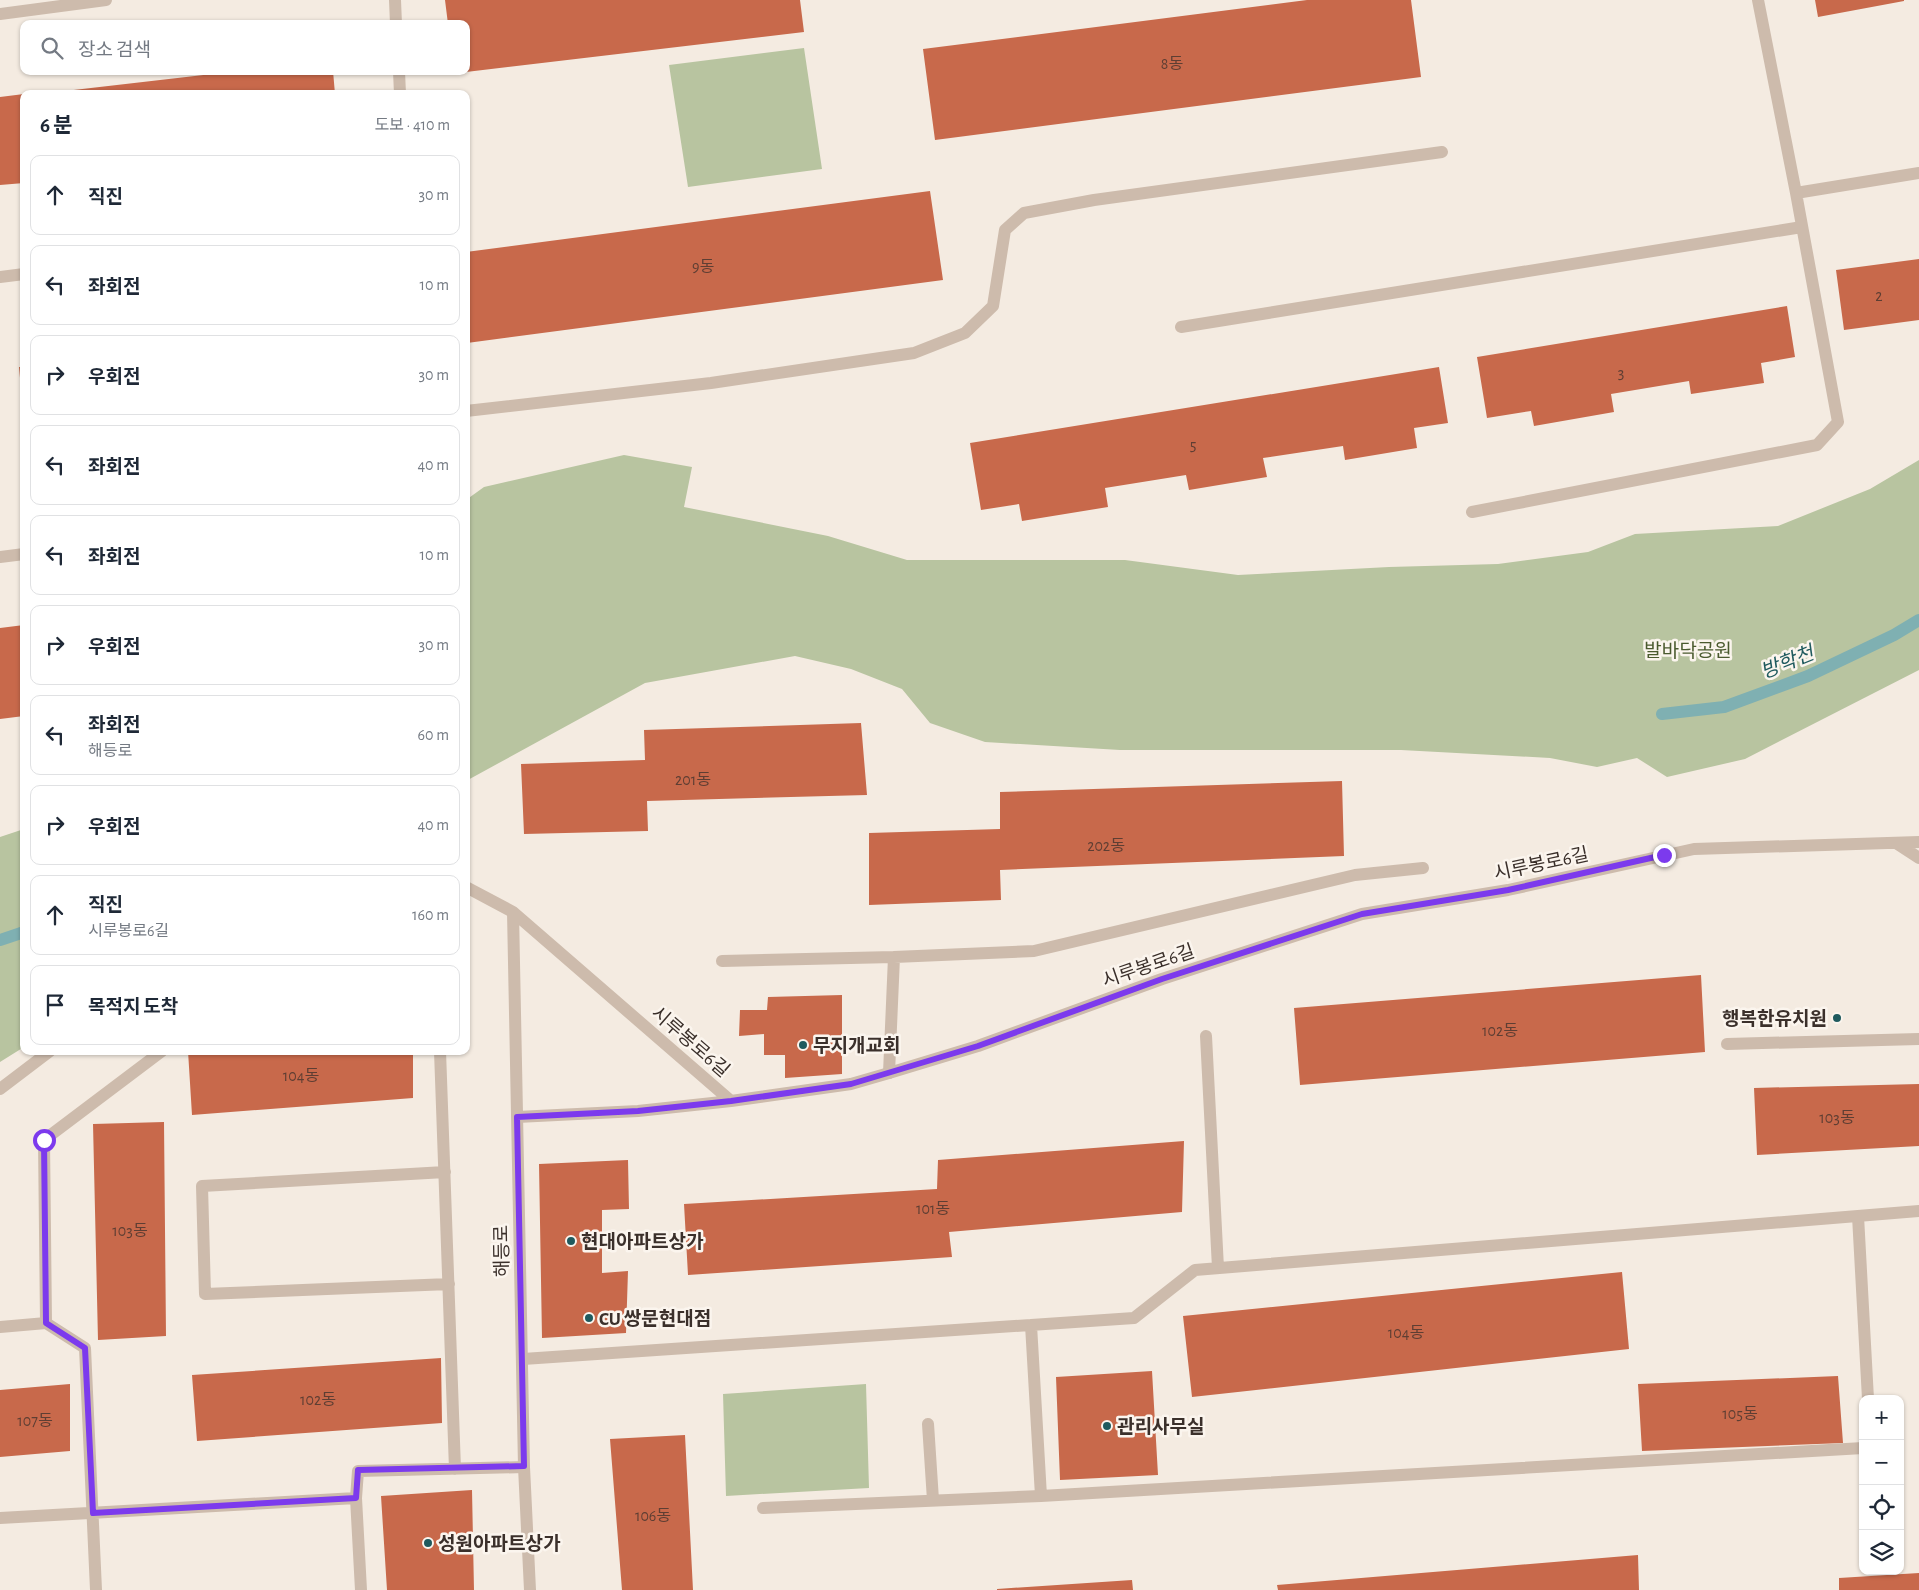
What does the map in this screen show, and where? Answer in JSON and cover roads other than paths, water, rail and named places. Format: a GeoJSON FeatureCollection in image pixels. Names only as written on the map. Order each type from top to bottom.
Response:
{"type":"FeatureCollection","features":[{"type":"Feature","properties":{"kind":"street"},"geometry":{"type":"LineString","coordinates":[[0,14],[106,0]]}},
{"type":"Feature","properties":{"kind":"street"},"geometry":{"type":"LineString","coordinates":[[395,0],[396,20]]}},
{"type":"Feature","properties":{"kind":"street"},"geometry":{"type":"LineString","coordinates":[[1472,512],[1817,445],[1838,422],[1758,0]]}},
{"type":"Feature","properties":{"kind":"street"},"geometry":{"type":"LineString","coordinates":[[399,75],[400,90]]}},
{"type":"Feature","properties":{"kind":"street"},"geometry":{"type":"LineString","coordinates":[[470,411],[712,382],[914,353],[965,333],[993,306],[1005,230],[1024,213],[1094,200],[1442,152]]}},
{"type":"Feature","properties":{"kind":"street"},"geometry":{"type":"LineString","coordinates":[[1796,193],[1919,173]]}},
{"type":"Feature","properties":{"kind":"street"},"geometry":{"type":"LineString","coordinates":[[1181,327],[1802,226]]}},
{"type":"Feature","properties":{"kind":"street"},"geometry":{"type":"LineString","coordinates":[[0,277],[20,274]]}},
{"type":"Feature","properties":{"kind":"street"},"geometry":{"type":"LineString","coordinates":[[0,556],[20,554]]}},
{"type":"Feature","properties":{"kind":"street","name":"시루봉로6길"},"geometry":{"type":"LineString","coordinates":[[470,889],[513,912],[731,1101],[851,1084],[889,1073],[978,1046],[1162,979],[1362,914],[1508,890],[1694,848],[1919,842]]}},
{"type":"Feature","properties":{"kind":"street"},"geometry":{"type":"LineString","coordinates":[[1896,843],[1919,858]]}},
{"type":"Feature","properties":{"kind":"street"},"geometry":{"type":"LineString","coordinates":[[722,961],[894,957],[1034,951],[1355,875],[1423,868]]}},
{"type":"Feature","properties":{"kind":"street","name":"해등로"},"geometry":{"type":"LineString","coordinates":[[513,912],[524,1466],[530,1590]]}},
{"type":"Feature","properties":{"kind":"street"},"geometry":{"type":"LineString","coordinates":[[889,1073],[894,957]]}},
{"type":"Feature","properties":{"kind":"street"},"geometry":{"type":"LineString","coordinates":[[1206,1036],[1218,1268]]}},
{"type":"Feature","properties":{"kind":"street"},"geometry":{"type":"LineString","coordinates":[[1727,1044],[1919,1039]]}},
{"type":"Feature","properties":{"kind":"street"},"geometry":{"type":"LineString","coordinates":[[0,1089],[45,1055]]}},
{"type":"Feature","properties":{"kind":"street"},"geometry":{"type":"LineString","coordinates":[[46,1323],[44,1140],[157,1055]]}},
{"type":"Feature","properties":{"kind":"street"},"geometry":{"type":"LineString","coordinates":[[440,1055],[456,1468]]}},
{"type":"Feature","properties":{"kind":"street"},"geometry":{"type":"LineString","coordinates":[[517,1117],[638,1111],[731,1101]]}},
{"type":"Feature","properties":{"kind":"street"},"geometry":{"type":"LineString","coordinates":[[445,1172],[202,1186],[205,1294],[449,1284]]}},
{"type":"Feature","properties":{"kind":"street"},"geometry":{"type":"LineString","coordinates":[[522,1359],[1134,1318],[1195,1270],[1919,1211]]}},
{"type":"Feature","properties":{"kind":"street"},"geometry":{"type":"LineString","coordinates":[[1858,1216],[1868,1395]]}},
{"type":"Feature","properties":{"kind":"street"},"geometry":{"type":"LineString","coordinates":[[0,1327],[46,1323],[85,1348],[96,1590]]}},
{"type":"Feature","properties":{"kind":"street"},"geometry":{"type":"LineString","coordinates":[[1031,1325],[1041,1496]]}},
{"type":"Feature","properties":{"kind":"street"},"geometry":{"type":"LineString","coordinates":[[928,1424],[932,1500]]}},
{"type":"Feature","properties":{"kind":"street"},"geometry":{"type":"LineString","coordinates":[[763,1508],[1041,1496],[1859,1448]]}},
{"type":"Feature","properties":{"kind":"street"},"geometry":{"type":"LineString","coordinates":[[361,1590],[356,1498],[358,1470],[524,1466]]}},
{"type":"Feature","properties":{"kind":"street"},"geometry":{"type":"LineString","coordinates":[[0,1518],[356,1498]]}},
{"type":"Feature","properties":{"kind":"waterway","name":"방학천"},"geometry":{"type":"LineString","coordinates":[[1662,714],[1724,707],[1808,676],[1894,635],[1919,620]]}},
{"type":"Feature","properties":{"kind":"waterway","name":"방학천"},"geometry":{"type":"LineString","coordinates":[[0,940],[20,933]]}},
{"type":"Feature","properties":{"kind":"place","name":"행복한유치원"},"geometry":{"type":"Point","coordinates":[1837,1018]}},
{"type":"Feature","properties":{"kind":"place","name":"무지개교회"},"geometry":{"type":"Point","coordinates":[803,1045]}},
{"type":"Feature","properties":{"kind":"place","name":"현대아파트상가"},"geometry":{"type":"Point","coordinates":[571,1241]}},
{"type":"Feature","properties":{"kind":"place","name":"CU 쌍문현대점"},"geometry":{"type":"Point","coordinates":[589,1318]}},
{"type":"Feature","properties":{"kind":"place","name":"관리사무실"},"geometry":{"type":"Point","coordinates":[1107,1426]}},
{"type":"Feature","properties":{"kind":"place","name":"성원아파트상가"},"geometry":{"type":"Point","coordinates":[428,1543]}},
{"type":"Feature","properties":{"kind":"park label","name":"발바닥공원"},"geometry":{"type":"Point","coordinates":[1688,650]}}]}
